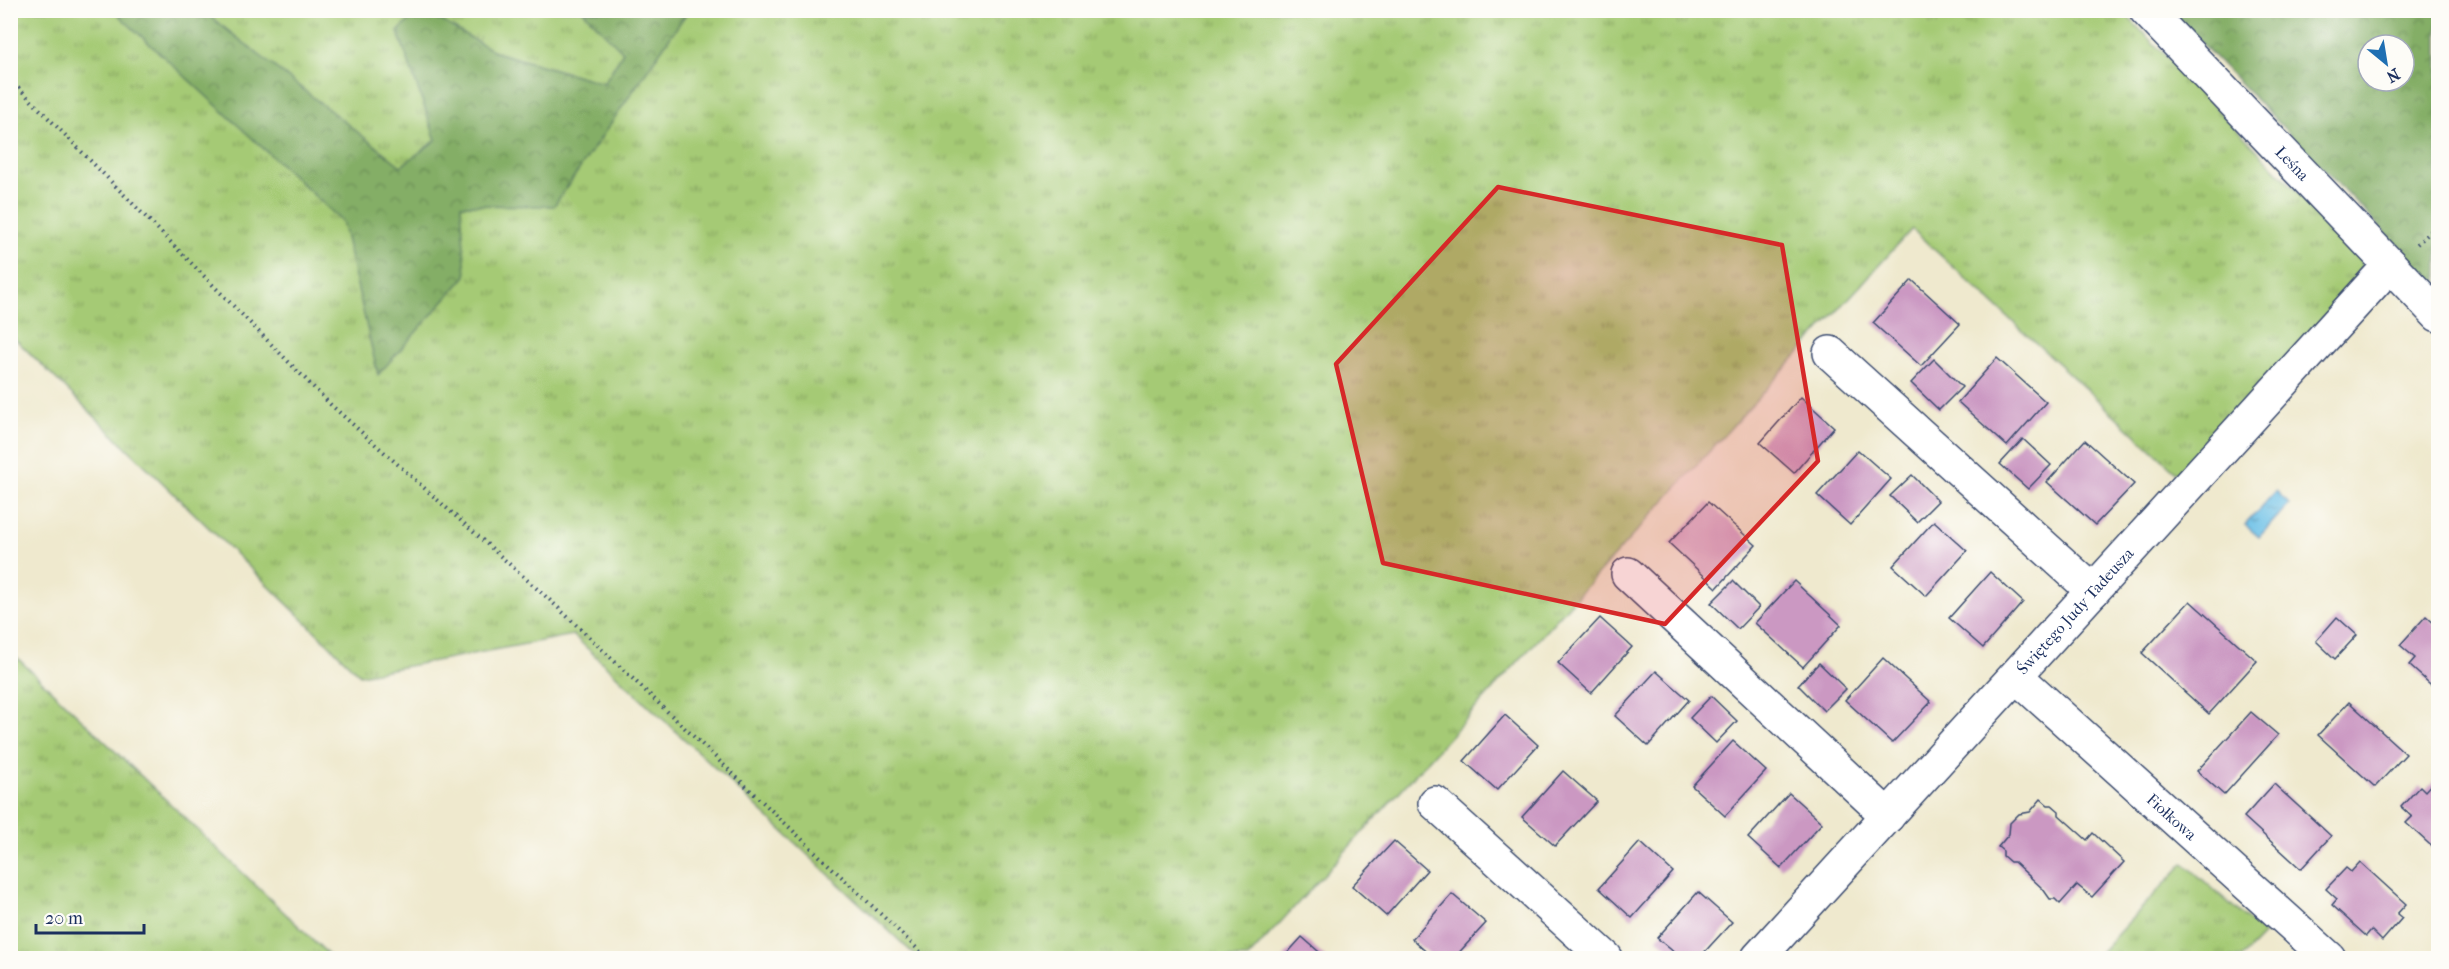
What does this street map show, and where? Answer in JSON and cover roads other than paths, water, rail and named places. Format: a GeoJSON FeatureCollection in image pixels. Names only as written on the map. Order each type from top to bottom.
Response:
{"type":"FeatureCollection","features":[{"type":"Feature","properties":{"kind":"street","name":"Leśna"},"geometry":{"type":"LineString","coordinates":[[2146,10],[2439,315]]}},
{"type":"Feature","properties":{"kind":"street","name":"Świętego Judy Tadeusza"},"geometry":{"type":"LineString","coordinates":[[1758,958],[2390,265]]}},
{"type":"Feature","properties":{"kind":"street"},"geometry":{"type":"LineString","coordinates":[[1830,353],[2093,591]]}},
{"type":"Feature","properties":{"kind":"street"},"geometry":{"type":"LineString","coordinates":[[1628,574],[1888,816]]}},
{"type":"Feature","properties":{"kind":"street","name":"Fiołkowa"},"geometry":{"type":"LineString","coordinates":[[2016,676],[2329,958]]}},
{"type":"Feature","properties":{"kind":"street"},"geometry":{"type":"LineString","coordinates":[[1435,803],[1606,958]]}},
{"type":"Feature","properties":{"kind":"water"},"geometry":{"type":"Polygon","coordinates":[[[2276,491],[2289,504],[2259,537],[2245,525],[2276,491]]]}}]}
